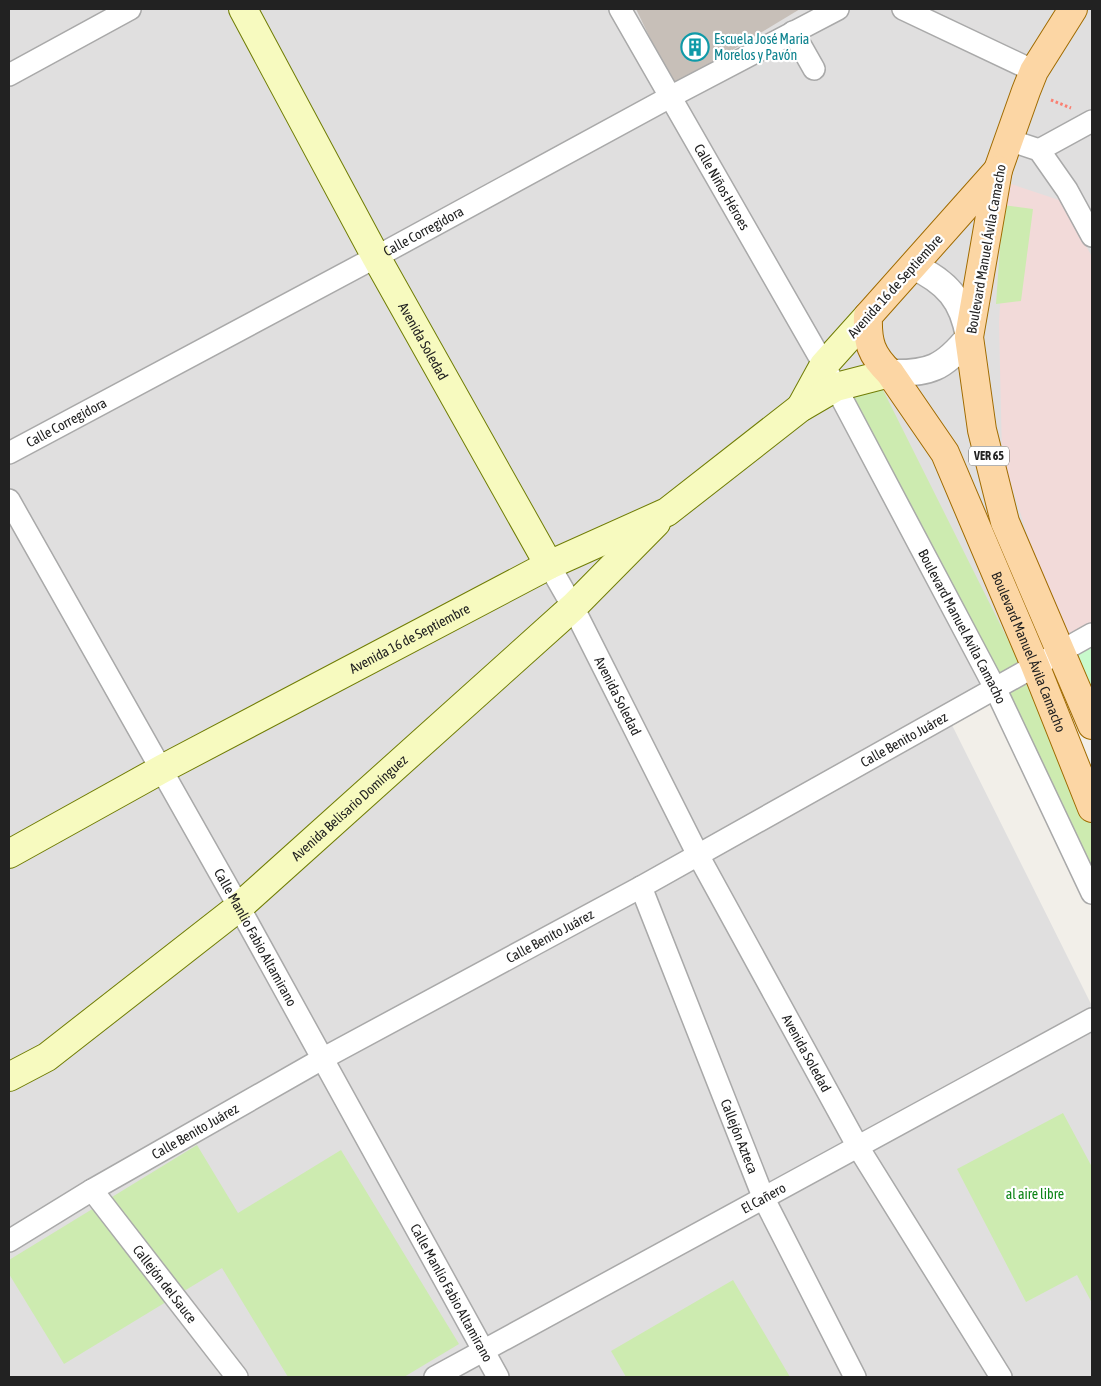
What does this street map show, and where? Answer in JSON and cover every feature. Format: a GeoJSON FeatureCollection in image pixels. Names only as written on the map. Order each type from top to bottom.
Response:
{"type":"FeatureCollection","features":[{"type":"Feature","properties":{"kind":"main road","name":"Avenida Soledad"},"geometry":{"type":"LineString","coordinates":[[243,9],[376,257],[549,565]]}},
{"type":"Feature","properties":{"kind":"main road","name":"Boulevard Manuel Ávila Camacho"},"geometry":{"type":"LineString","coordinates":[[1073,9],[1030,81],[998,170],[969,337],[982,430],[1005,522],[1092,725]]}},
{"type":"Feature","properties":{"kind":"main road","name":"Avenida 16 de Septiembre"},"geometry":{"type":"LineString","coordinates":[[9,854],[162,769],[549,565],[667,512],[800,408],[830,376],[868,316],[998,170]]}},
{"type":"Feature","properties":{"kind":"main road","name":"Boulevard Manuel Ávila Camacho"},"geometry":{"type":"LineString","coordinates":[[868,316],[867,332],[871,349],[879,363],[890,373],[945,453],[1035,665],[1092,808]]}},
{"type":"Feature","properties":{"kind":"main road","name":"Avenida 16 de Septiembre"},"geometry":{"type":"LineString","coordinates":[[830,376],[890,373]]}},
{"type":"Feature","properties":{"kind":"main road","name":"Avenida Belisario Domínguez"},"geometry":{"type":"LineString","coordinates":[[9,1077],[47,1056],[239,907],[573,607],[667,512]]}},
{"type":"Feature","properties":{"kind":"street"},"geometry":{"type":"LineString","coordinates":[[9,75],[130,9]]}},
{"type":"Feature","properties":{"kind":"street","name":"Calle Niños Héroes"},"geometry":{"type":"LineString","coordinates":[[620,9],[830,376]]}},
{"type":"Feature","properties":{"kind":"street","name":"Calle Corregidora"},"geometry":{"type":"LineString","coordinates":[[9,453],[670,97],[838,9]]}},
{"type":"Feature","properties":{"kind":"street"},"geometry":{"type":"LineString","coordinates":[[904,9],[1030,81]]}},
{"type":"Feature","properties":{"kind":"street"},"geometry":{"type":"LineString","coordinates":[[793,32],[814,69]]}},
{"type":"Feature","properties":{"kind":"street"},"geometry":{"type":"LineString","coordinates":[[1038,150],[1084,115]]}},
{"type":"Feature","properties":{"kind":"street"},"geometry":{"type":"LineString","coordinates":[[1009,140],[1038,150],[1067,190],[1092,236]]}},
{"type":"Feature","properties":{"kind":"street"},"geometry":{"type":"LineString","coordinates":[[890,373],[913,374],[935,368],[954,355],[969,337],[966,318],[958,301],[946,286],[930,274],[913,266]]}},
{"type":"Feature","properties":{"kind":"street","name":"Boulevard Manuel Avila Camacho"},"geometry":{"type":"LineString","coordinates":[[830,376],[995,688],[1092,893]]}},
{"type":"Feature","properties":{"kind":"street","name":"Calle Manlio Fabio Altamirano"},"geometry":{"type":"LineString","coordinates":[[9,500],[239,907],[498,1377]]}},
{"type":"Feature","properties":{"kind":"street","name":"Avenida Soledad"},"geometry":{"type":"LineString","coordinates":[[549,565],[573,607],[698,855],[858,1147],[1001,1377]]}},
{"type":"Feature","properties":{"kind":"street","name":"Calle Benito Juárez"},"geometry":{"type":"LineString","coordinates":[[9,1242],[92,1190],[322,1060],[641,888],[1092,634]]}},
{"type":"Feature","properties":{"kind":"street","name":"Callejón Azteca"},"geometry":{"type":"LineString","coordinates":[[641,888],[764,1199],[856,1377]]}},
{"type":"Feature","properties":{"kind":"street","name":"El Cañero"},"geometry":{"type":"LineString","coordinates":[[436,1377],[1092,1019]]}},
{"type":"Feature","properties":{"kind":"street","name":"Callejón del Sauce"},"geometry":{"type":"LineString","coordinates":[[92,1190],[237,1377]]}},
{"type":"Feature","properties":{"kind":"path"},"geometry":{"type":"LineString","coordinates":[[1030,81],[1084,115]]}},
{"type":"Feature","properties":{"kind":"shaded area"},"geometry":{"type":"Polygon","coordinates":[[[9,9],[1092,9],[1092,632],[943,707],[1092,1006],[1092,1377],[9,1377],[9,9]]]}},
{"type":"Feature","properties":{"kind":"shaded area"},"geometry":{"type":"Polygon","coordinates":[[[1008,183],[1062,201],[1092,257],[1092,629],[1063,645],[1002,456],[999,322],[1008,183]]]}},
{"type":"Feature","properties":{"kind":"green space"},"geometry":{"type":"Polygon","coordinates":[[[1003,205],[1033,209],[1021,301],[996,304],[1003,205]]]}},
{"type":"Feature","properties":{"kind":"green space"},"geometry":{"type":"Polygon","coordinates":[[[883,390],[1023,670],[996,686],[850,397],[883,390]]]}},
{"type":"Feature","properties":{"kind":"green space"},"geometry":{"type":"Polygon","coordinates":[[[1092,641],[1092,705],[1069,654],[1092,641]]]}},
{"type":"Feature","properties":{"kind":"green space"},"geometry":{"type":"Polygon","coordinates":[[[1025,675],[1092,821],[1092,885],[998,689],[1025,675]]]}},
{"type":"Feature","properties":{"kind":"green space","name":"al aire libre"},"geometry":{"type":"Polygon","coordinates":[[[1063,1113],[1092,1167],[1092,1303],[1077,1275],[1026,1302],[957,1169],[1063,1113]]]}},
{"type":"Feature","properties":{"kind":"green space"},"geometry":{"type":"Polygon","coordinates":[[[197,1145],[238,1213],[341,1150],[459,1344],[404,1377],[288,1377],[222,1268],[64,1364],[9,1274],[9,1260],[197,1145]]]}},
{"type":"Feature","properties":{"kind":"green space"},"geometry":{"type":"Polygon","coordinates":[[[733,1280],[790,1377],[626,1377],[611,1351],[733,1280]]]}},
{"type":"Feature","properties":{"kind":"building","name":"Escuela José Maria Morelos y Pavón"},"geometry":{"type":"Polygon","coordinates":[[[636,9],[800,9],[673,86],[636,9]]]}},
{"type":"Feature","properties":{"kind":"place","name":"Escuela José Maria Morelos y Pavón"},"geometry":{"type":"Point","coordinates":[695,47]}}]}
